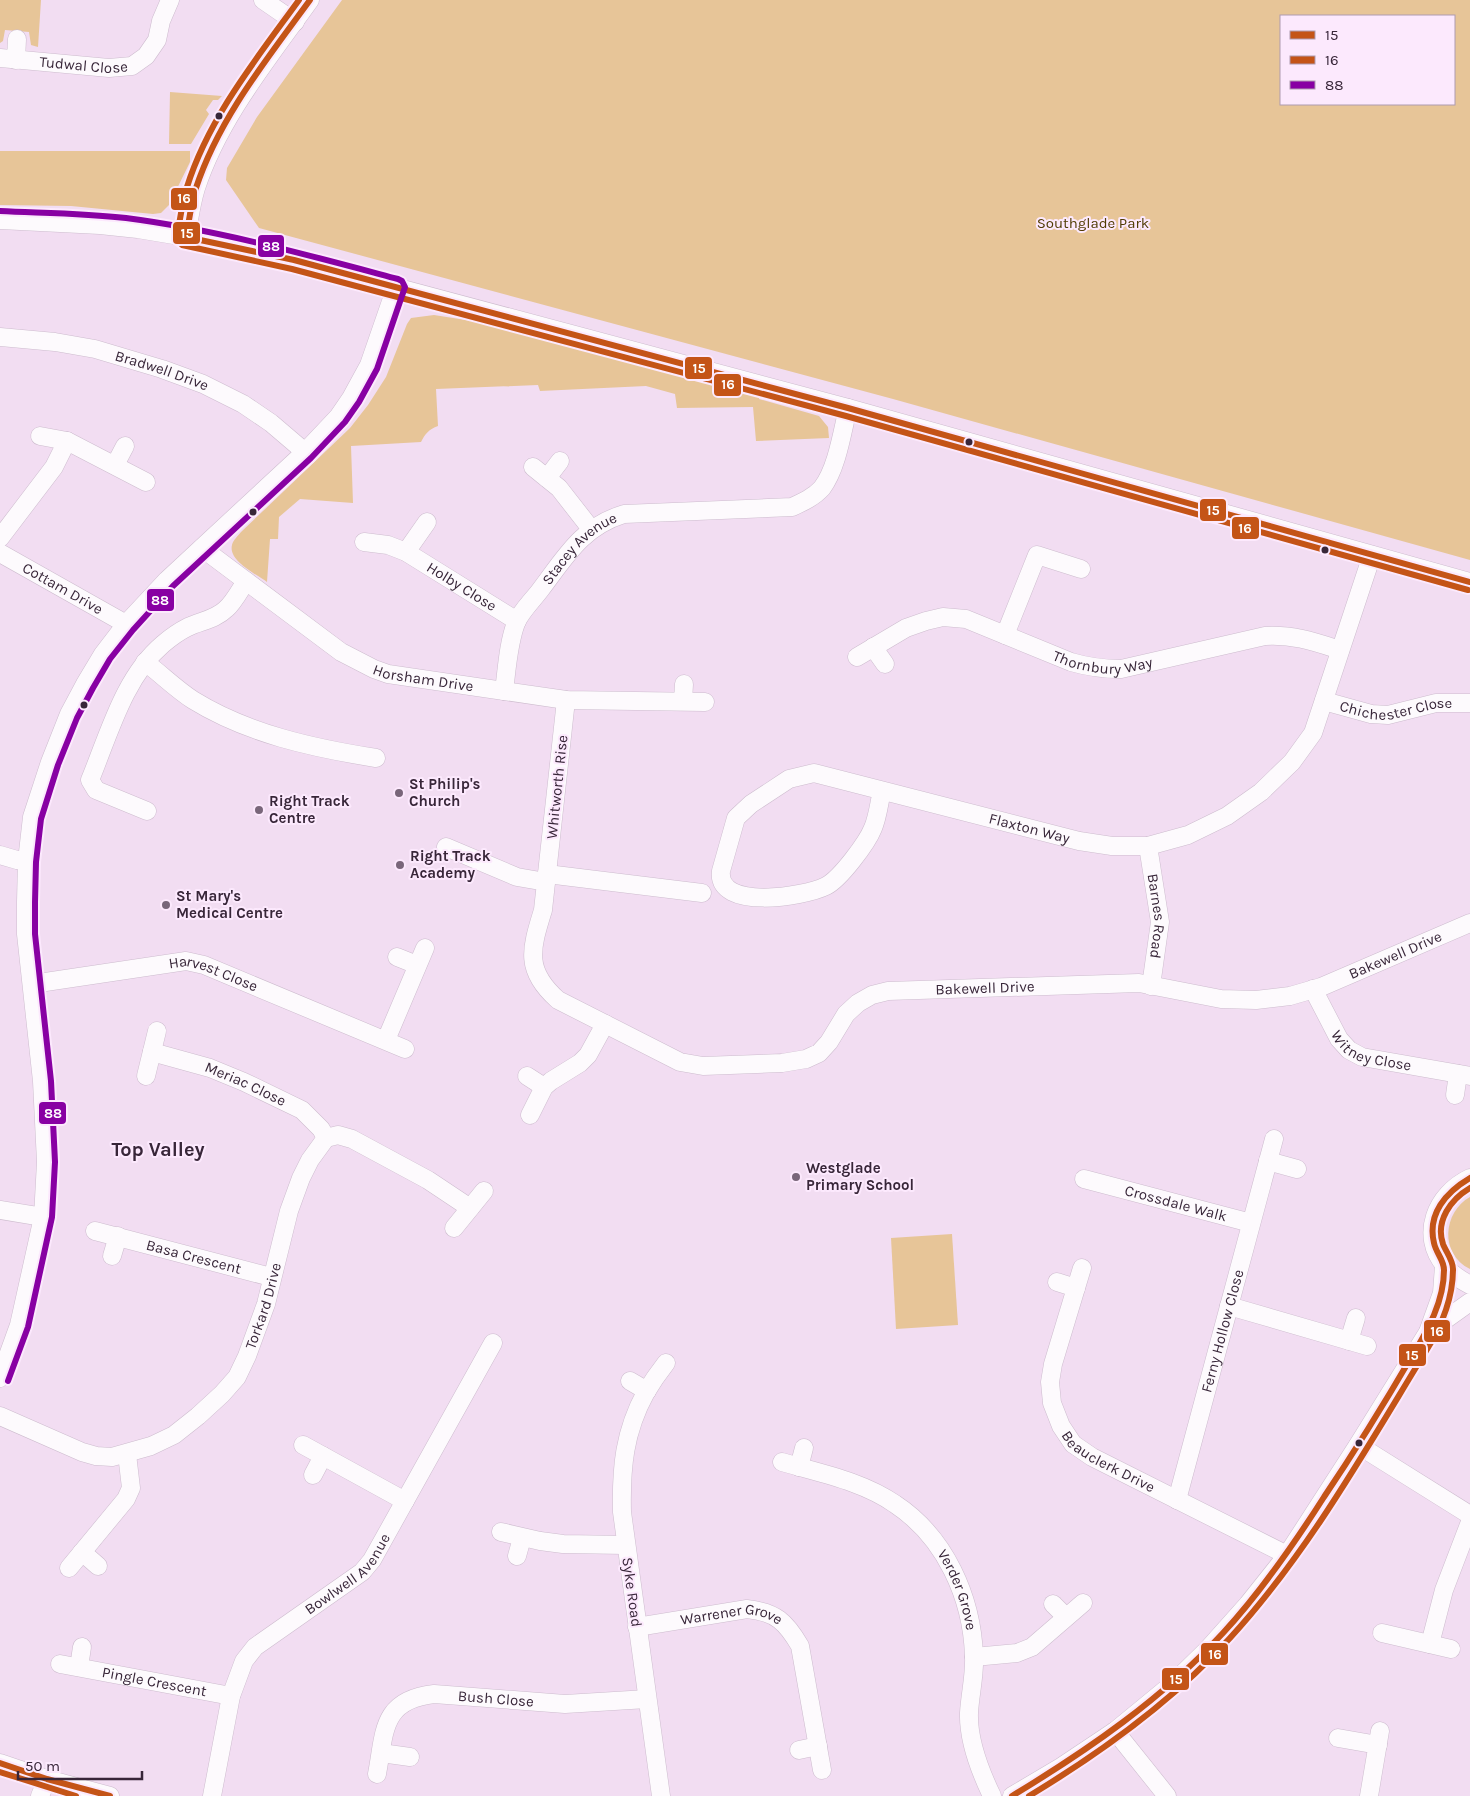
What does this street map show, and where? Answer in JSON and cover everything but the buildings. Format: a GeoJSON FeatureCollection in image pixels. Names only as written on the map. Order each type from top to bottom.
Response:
{"type":"FeatureCollection","features":[{"type":"Feature","properties":{"kind":"street","name":"Tudwal Close"},"geometry":{"type":"LineString","coordinates":[[17,39],[8,59],[109,68],[132,66],[146,56],[156,40],[161,21],[170,0]]}},
{"type":"Feature","properties":{"kind":"street"},"geometry":{"type":"LineString","coordinates":[[263,0],[295,22]]}},
{"type":"Feature","properties":{"kind":"street"},"geometry":{"type":"LineString","coordinates":[[186,237],[196,189],[212,149],[231,114],[310,0]]}},
{"type":"Feature","properties":{"kind":"street"},"geometry":{"type":"LineString","coordinates":[[0,220],[100,225],[138,229],[186,237],[294,260],[848,408],[1470,582]]}},
{"type":"Feature","properties":{"kind":"street"},"geometry":{"type":"LineString","coordinates":[[0,1378],[19,1325],[43,1217],[46,1162],[42,1081],[26,934],[27,860],[32,817],[50,762],[69,714],[85,684],[103,654],[126,624],[167,580],[305,452],[338,417],[361,382],[377,346],[396,286]]}},
{"type":"Feature","properties":{"kind":"street","name":"Bradwell Drive"},"geometry":{"type":"LineString","coordinates":[[0,337],[55,342],[95,349],[203,384],[243,404],[271,423],[305,452]]}},
{"type":"Feature","properties":{"kind":"street","name":"Stacey Avenue"},"geometry":{"type":"LineString","coordinates":[[504,691],[511,638],[517,621],[578,541],[591,529],[606,520],[624,514],[792,507],[808,500],[821,488],[830,472],[848,408]]}},
{"type":"Feature","properties":{"kind":"street"},"geometry":{"type":"LineString","coordinates":[[40,436],[66,441],[146,482]]}},
{"type":"Feature","properties":{"kind":"street"},"geometry":{"type":"LineString","coordinates":[[0,538],[54,467],[66,441]]}},
{"type":"Feature","properties":{"kind":"street"},"geometry":{"type":"LineString","coordinates":[[115,465],[125,446]]}},
{"type":"Feature","properties":{"kind":"street"},"geometry":{"type":"LineString","coordinates":[[547,478],[560,462]]}},
{"type":"Feature","properties":{"kind":"street"},"geometry":{"type":"LineString","coordinates":[[533,467],[559,488],[591,529]]}},
{"type":"Feature","properties":{"kind":"street"},"geometry":{"type":"LineString","coordinates":[[406,552],[428,522]]}},
{"type":"Feature","properties":{"kind":"street","name":"Holby Close"},"geometry":{"type":"LineString","coordinates":[[364,542],[388,544],[406,552],[517,621]]}},
{"type":"Feature","properties":{"kind":"street","name":"Horsham Drive"},"geometry":{"type":"LineString","coordinates":[[202,548],[341,652],[388,674],[566,700],[705,702]]}},
{"type":"Feature","properties":{"kind":"street","name":"Cottam Drive"},"geometry":{"type":"LineString","coordinates":[[0,553],[126,624]]}},
{"type":"Feature","properties":{"kind":"street"},"geometry":{"type":"LineString","coordinates":[[1005,635],[1038,555],[1081,568]]}},
{"type":"Feature","properties":{"kind":"street","name":"Flaxton Way"},"geometry":{"type":"LineString","coordinates":[[882,791],[1079,841],[1112,846],[1148,846],[1188,835],[1203,828],[1227,816],[1261,792],[1292,762],[1313,733],[1372,555]]}},
{"type":"Feature","properties":{"kind":"street"},"geometry":{"type":"LineString","coordinates":[[147,812],[96,790],[90,780],[131,681],[145,662],[165,642],[188,627],[211,619],[226,609],[246,581]]}},
{"type":"Feature","properties":{"kind":"street","name":"Thornbury Way"},"geometry":{"type":"LineString","coordinates":[[857,657],[906,628],[943,617],[966,619],[1071,662],[1104,669],[1121,669],[1265,636],[1281,635],[1298,638],[1340,650]]}},
{"type":"Feature","properties":{"kind":"street"},"geometry":{"type":"LineString","coordinates":[[873,647],[885,664]]}},
{"type":"Feature","properties":{"kind":"street"},"geometry":{"type":"LineString","coordinates":[[145,662],[186,695],[220,714],[263,732],[308,745],[376,758]]}},
{"type":"Feature","properties":{"kind":"street"},"geometry":{"type":"LineString","coordinates":[[683,701],[684,684]]}},
{"type":"Feature","properties":{"kind":"street","name":"Whitworth Rise"},"geometry":{"type":"LineString","coordinates":[[539,979],[532,955],[543,910],[566,700]]}},
{"type":"Feature","properties":{"kind":"street","name":"Chichester Close"},"geometry":{"type":"LineString","coordinates":[[1324,700],[1370,714],[1388,715],[1436,703],[1470,703]]}},
{"type":"Feature","properties":{"kind":"street"},"geometry":{"type":"LineString","coordinates":[[814,773],[882,791],[873,828],[846,869],[826,886],[790,896],[760,898],[727,890],[722,884],[720,879],[721,871],[736,818],[751,804],[789,780],[814,773]]}},
{"type":"Feature","properties":{"kind":"street","name":"Barnes Road"},"geometry":{"type":"LineString","coordinates":[[1148,846],[1160,922],[1151,986]]}},
{"type":"Feature","properties":{"kind":"street"},"geometry":{"type":"LineString","coordinates":[[446,847],[517,877],[694,887]]}},
{"type":"Feature","properties":{"kind":"street"},"geometry":{"type":"LineString","coordinates":[[0,855],[17,860],[27,860]]}},
{"type":"Feature","properties":{"kind":"street","name":"Bakewell Drive"},"geometry":{"type":"LineString","coordinates":[[539,979],[558,1000],[680,1062],[703,1066],[782,1063],[806,1059],[819,1053],[829,1042],[846,1014],[858,1003],[872,995],[888,991],[1139,983],[1221,999],[1256,1000],[1290,996],[1313,989],[1470,923]]}},
{"type":"Feature","properties":{"kind":"street"},"geometry":{"type":"LineString","coordinates":[[386,1040],[425,948]]}},
{"type":"Feature","properties":{"kind":"street"},"geometry":{"type":"LineString","coordinates":[[397,957],[417,965]]}},
{"type":"Feature","properties":{"kind":"street","name":"Harvest Close"},"geometry":{"type":"LineString","coordinates":[[32,984],[186,962],[204,965],[405,1049]]}},
{"type":"Feature","properties":{"kind":"street","name":"Witney Close"},"geometry":{"type":"LineString","coordinates":[[1313,989],[1339,1039],[1349,1050],[1362,1057],[1464,1075],[1455,1095]]}},
{"type":"Feature","properties":{"kind":"street"},"geometry":{"type":"LineString","coordinates":[[530,1115],[544,1087],[580,1063],[588,1055],[605,1024]]}},
{"type":"Feature","properties":{"kind":"street"},"geometry":{"type":"LineString","coordinates":[[146,1076],[157,1031]]}},
{"type":"Feature","properties":{"kind":"street","name":"Meriac Close"},"geometry":{"type":"LineString","coordinates":[[152,1052],[210,1068],[302,1110],[321,1129],[326,1138]]}},
{"type":"Feature","properties":{"kind":"street"},"geometry":{"type":"LineString","coordinates":[[527,1076],[544,1087]]}},
{"type":"Feature","properties":{"kind":"street"},"geometry":{"type":"LineString","coordinates":[[326,1138],[338,1135],[352,1139],[428,1180],[470,1208]]}},
{"type":"Feature","properties":{"kind":"street","name":"Torkard Drive"},"geometry":{"type":"LineString","coordinates":[[0,1416],[82,1452],[96,1456],[112,1456],[127,1454],[151,1446],[174,1435],[198,1416],[237,1377],[247,1356],[266,1304],[289,1211],[301,1178],[314,1153],[326,1138]]}},
{"type":"Feature","properties":{"kind":"street","name":"Ferny Hollow Close"},"geometry":{"type":"LineString","coordinates":[[1177,1500],[1274,1139]]}},
{"type":"Feature","properties":{"kind":"street"},"geometry":{"type":"LineString","coordinates":[[1268,1161],[1297,1169]]}},
{"type":"Feature","properties":{"kind":"street"},"geometry":{"type":"LineString","coordinates":[[1470,1178],[1458,1184],[1448,1193],[1440,1204],[1432,1229],[1437,1254],[1444,1266],[1456,1277],[1470,1285]]}},
{"type":"Feature","properties":{"kind":"street","name":"Crossdale Walk"},"geometry":{"type":"LineString","coordinates":[[1093,1187],[1251,1223]]}},
{"type":"Feature","properties":{"kind":"street"},"geometry":{"type":"LineString","coordinates":[[454,1228],[484,1190]]}},
{"type":"Feature","properties":{"kind":"street"},"geometry":{"type":"LineString","coordinates":[[0,1210],[43,1217]]}},
{"type":"Feature","properties":{"kind":"street","name":"Basa Crescent"},"geometry":{"type":"LineString","coordinates":[[95,1230],[272,1278]]}},
{"type":"Feature","properties":{"kind":"street"},"geometry":{"type":"LineString","coordinates":[[112,1256],[118,1236]]}},
{"type":"Feature","properties":{"kind":"street"},"geometry":{"type":"LineString","coordinates":[[1012,1796],[1061,1767],[1115,1731],[1171,1685],[1207,1650],[1248,1604],[1286,1555],[1358,1445],[1428,1332],[1442,1293],[1444,1266]]}},
{"type":"Feature","properties":{"kind":"street","name":"Beauclerk Drive"},"geometry":{"type":"LineString","coordinates":[[1082,1268],[1053,1364],[1050,1382],[1052,1403],[1061,1426],[1073,1444],[1092,1457],[1286,1555]]}},
{"type":"Feature","properties":{"kind":"street"},"geometry":{"type":"LineString","coordinates":[[1056,1282],[1076,1288]]}},
{"type":"Feature","properties":{"kind":"street"},"geometry":{"type":"LineString","coordinates":[[1428,1332],[1470,1302]]}},
{"type":"Feature","properties":{"kind":"street"},"geometry":{"type":"LineString","coordinates":[[1229,1306],[1367,1346]]}},
{"type":"Feature","properties":{"kind":"street"},"geometry":{"type":"LineString","coordinates":[[1349,1341],[1356,1318]]}},
{"type":"Feature","properties":{"kind":"street","name":"Bowlwell Avenue"},"geometry":{"type":"LineString","coordinates":[[212,1796],[231,1696],[244,1661],[255,1647],[362,1572],[372,1560],[494,1343]]}},
{"type":"Feature","properties":{"kind":"street","name":"Syke Road"},"geometry":{"type":"LineString","coordinates":[[661,1796],[626,1545],[622,1512],[621,1475],[626,1443],[636,1414],[646,1391],[666,1363]]}},
{"type":"Feature","properties":{"kind":"street"},"geometry":{"type":"LineString","coordinates":[[630,1381],[646,1391]]}},
{"type":"Feature","properties":{"kind":"street"},"geometry":{"type":"LineString","coordinates":[[303,1445],[405,1501]]}},
{"type":"Feature","properties":{"kind":"street"},"geometry":{"type":"LineString","coordinates":[[1358,1445],[1470,1515]]}},
{"type":"Feature","properties":{"kind":"street"},"geometry":{"type":"LineString","coordinates":[[799,1467],[804,1448]]}},
{"type":"Feature","properties":{"kind":"street"},"geometry":{"type":"LineString","coordinates":[[69,1568],[126,1499],[131,1488],[127,1454]]}},
{"type":"Feature","properties":{"kind":"street"},"geometry":{"type":"LineString","coordinates":[[313,1475],[323,1456]]}},
{"type":"Feature","properties":{"kind":"street","name":"Verder Grove"},"geometry":{"type":"LineString","coordinates":[[782,1462],[850,1482],[894,1503],[916,1519],[938,1546],[954,1573],[970,1619],[974,1657],[969,1714],[971,1732],[983,1779],[992,1796]]}},
{"type":"Feature","properties":{"kind":"street"},"geometry":{"type":"LineString","coordinates":[[1430,1644],[1444,1590],[1470,1522]]}},
{"type":"Feature","properties":{"kind":"street"},"geometry":{"type":"LineString","coordinates":[[501,1532],[522,1538],[563,1544],[626,1545]]}},
{"type":"Feature","properties":{"kind":"street"},"geometry":{"type":"LineString","coordinates":[[517,1556],[522,1538]]}},
{"type":"Feature","properties":{"kind":"street"},"geometry":{"type":"LineString","coordinates":[[82,1552],[98,1566]]}},
{"type":"Feature","properties":{"kind":"street"},"geometry":{"type":"LineString","coordinates":[[974,1657],[1017,1653],[1032,1647],[1083,1603]]}},
{"type":"Feature","properties":{"kind":"street"},"geometry":{"type":"LineString","coordinates":[[1054,1604],[1066,1617]]}},
{"type":"Feature","properties":{"kind":"street","name":"Warrener Grove"},"geometry":{"type":"LineString","coordinates":[[637,1627],[747,1609],[763,1611],[780,1620],[800,1646],[822,1770]]}},
{"type":"Feature","properties":{"kind":"street"},"geometry":{"type":"LineString","coordinates":[[1382,1633],[1451,1650]]}},
{"type":"Feature","properties":{"kind":"street"},"geometry":{"type":"LineString","coordinates":[[79,1667],[82,1647]]}},
{"type":"Feature","properties":{"kind":"street","name":"Pingle Crescent"},"geometry":{"type":"LineString","coordinates":[[60,1664],[231,1696]]}},
{"type":"Feature","properties":{"kind":"street","name":"Bush Close"},"geometry":{"type":"LineString","coordinates":[[377,1774],[386,1721],[394,1710],[406,1701],[419,1696],[434,1694],[565,1704],[647,1699]]}},
{"type":"Feature","properties":{"kind":"street"},"geometry":{"type":"LineString","coordinates":[[1115,1731],[1167,1796]]}},
{"type":"Feature","properties":{"kind":"street"},"geometry":{"type":"LineString","coordinates":[[1338,1738],[1379,1738],[1369,1796]]}},
{"type":"Feature","properties":{"kind":"street"},"geometry":{"type":"LineString","coordinates":[[799,1750],[818,1746]]}},
{"type":"Feature","properties":{"kind":"street"},"geometry":{"type":"LineString","coordinates":[[381,1753],[410,1758]]}},
{"type":"Feature","properties":{"kind":"street"},"geometry":{"type":"LineString","coordinates":[[0,1763],[47,1779],[110,1796]]}},
{"type":"Feature","properties":{"kind":"street"},"geometry":{"type":"LineString","coordinates":[[40,1796],[47,1779]]}},
{"type":"Feature","properties":{"kind":"green space"},"geometry":{"type":"Polygon","coordinates":[[[0,0],[41,0],[38,47],[31,45],[29,32],[5,30],[3,41],[0,43],[0,0]]]}},
{"type":"Feature","properties":{"kind":"green space","name":"Southglade Park"},"geometry":{"type":"Polygon","coordinates":[[[342,0],[1470,0],[1470,560],[893,399],[259,228],[226,180],[227,168],[257,117],[342,0]]]}},
{"type":"Feature","properties":{"kind":"green space"},"geometry":{"type":"Polygon","coordinates":[[[170,92],[222,96],[218,100],[213,100],[206,110],[209,114],[191,144],[169,144],[170,92]]]}},
{"type":"Feature","properties":{"kind":"green space"},"geometry":{"type":"Polygon","coordinates":[[[0,151],[190,151],[190,162],[169,205],[161,213],[153,214],[71,206],[0,205],[0,151]]]}},
{"type":"Feature","properties":{"kind":"green space"},"geometry":{"type":"Polygon","coordinates":[[[434,315],[557,338],[760,392],[759,399],[819,416],[828,427],[829,438],[756,441],[753,407],[677,408],[675,394],[646,386],[540,391],[538,385],[436,389],[438,426],[428,432],[421,442],[351,446],[353,503],[300,499],[279,517],[278,539],[270,539],[267,582],[238,562],[232,551],[234,540],[350,428],[386,377],[411,318],[434,315]]]}},
{"type":"Feature","properties":{"kind":"green space"},"geometry":{"type":"Polygon","coordinates":[[[1470,1197],[1470,1269],[1453,1254],[1449,1244],[1448,1233],[1454,1212],[1470,1197]]]}},
{"type":"Feature","properties":{"kind":"green space"},"geometry":{"type":"Polygon","coordinates":[[[952,1234],[958,1325],[896,1329],[891,1238],[952,1234]]]}},
{"type":"Feature","properties":{"kind":"transit line","name":"16"},"geometry":{"type":"LineString","coordinates":[[299,0],[235,89],[196,161],[187,187],[177,236],[178,241],[182,245],[292,269],[846,416],[1468,590]]}},
{"type":"Feature","properties":{"kind":"transit line","name":"15"},"geometry":{"type":"LineString","coordinates":[[310,0],[245,90],[217,137],[196,188],[186,237],[294,260],[848,408],[1470,582]]}},
{"type":"Feature","properties":{"kind":"transit line","name":"88"},"geometry":{"type":"LineString","coordinates":[[0,211],[110,216],[195,229],[263,244],[398,279],[402,281],[405,287],[377,369],[359,402],[345,422],[311,458],[173,586],[133,630],[110,659],[93,688],[77,718],[58,765],[41,819],[36,862],[35,902],[35,934],[51,1081],[55,1162],[52,1217],[28,1327],[8,1381]]}},
{"type":"Feature","properties":{"kind":"transit line","name":"15"},"geometry":{"type":"LineString","coordinates":[[1012,1796],[1096,1742],[1175,1680],[1200,1657],[1251,1601],[1301,1532],[1358,1445],[1429,1326],[1441,1293],[1444,1270],[1434,1243],[1433,1223],[1436,1213],[1446,1197],[1470,1178]]}},
{"type":"Feature","properties":{"kind":"transit line","name":"16"},"geometry":{"type":"LineString","coordinates":[[1029,1796],[1110,1743],[1185,1683],[1230,1638],[1285,1571],[1335,1499],[1437,1332],[1451,1291],[1453,1266],[1443,1244],[1441,1227],[1451,1204],[1470,1188]]}},
{"type":"Feature","properties":{"kind":"transit line","name":"15"},"geometry":{"type":"LineString","coordinates":[[0,1763],[47,1779],[110,1796]]}},
{"type":"Feature","properties":{"kind":"transit line","name":"16"},"geometry":{"type":"LineString","coordinates":[[0,1772],[76,1796]]}},
{"type":"Feature","properties":{"kind":"place","name":"St Philip's Church"},"geometry":{"type":"Point","coordinates":[399,793]}},
{"type":"Feature","properties":{"kind":"place","name":"Right Track Centre"},"geometry":{"type":"Point","coordinates":[259,810]}},
{"type":"Feature","properties":{"kind":"place","name":"Right Track Academy"},"geometry":{"type":"Point","coordinates":[400,865]}},
{"type":"Feature","properties":{"kind":"place","name":"St Mary's Medical Centre"},"geometry":{"type":"Point","coordinates":[166,905]}},
{"type":"Feature","properties":{"kind":"place","name":"Westglade Primary School"},"geometry":{"type":"Point","coordinates":[796,1177]}},
{"type":"Feature","properties":{"kind":"district","name":"Top Valley"},"geometry":{"type":"Point","coordinates":[158,1149]}}]}
